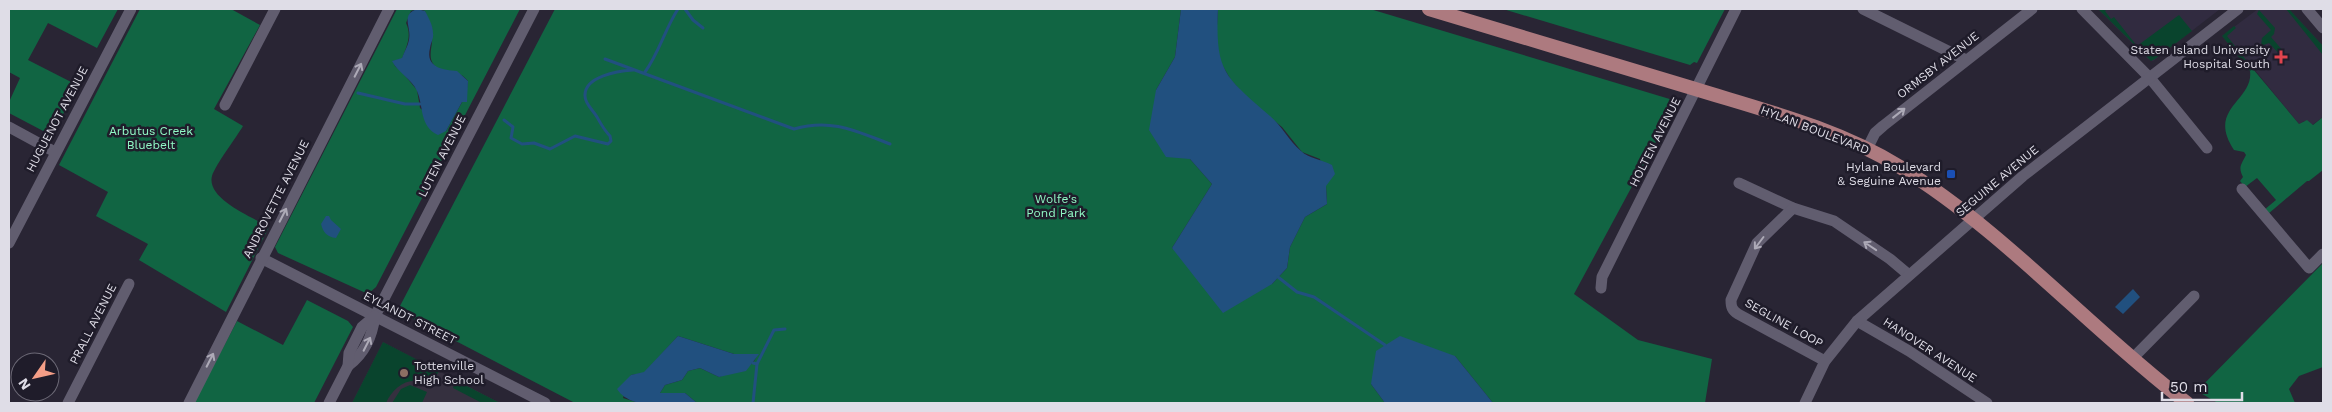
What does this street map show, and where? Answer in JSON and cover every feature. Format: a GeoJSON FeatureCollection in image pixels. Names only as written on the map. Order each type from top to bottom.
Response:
{"type":"FeatureCollection","features":[{"type":"Feature","properties":{"kind":"main road","name":"HYLAN BOULEVARD"},"geometry":{"type":"LineString","coordinates":[[1429,9],[1813,126],[1867,149],[1929,186],[1972,220],[2132,359],[2187,403]]}},
{"type":"Feature","properties":{"kind":"street","name":"HUGUENOT AVENUE"},"geometry":{"type":"LineString","coordinates":[[9,242],[130,9]]}},
{"type":"Feature","properties":{"kind":"street"},"geometry":{"type":"LineString","coordinates":[[225,105],[275,9]]}},
{"type":"Feature","properties":{"kind":"street","name":"ANDROVETTE AVENUE"},"geometry":{"type":"LineString","coordinates":[[188,403],[389,9]]}},
{"type":"Feature","properties":{"kind":"street","name":"LUTEN AVENUE"},"geometry":{"type":"LineString","coordinates":[[329,403],[348,366],[360,357],[373,333],[375,316],[534,9]]}},
{"type":"Feature","properties":{"kind":"street","name":"HOLTEN AVENUE"},"geometry":{"type":"LineString","coordinates":[[1601,288],[1602,277],[1736,9]]}},
{"type":"Feature","properties":{"kind":"street"},"geometry":{"type":"LineString","coordinates":[[1864,9],[1966,60]]}},
{"type":"Feature","properties":{"kind":"street","name":"ORMSBY AVENUE"},"geometry":{"type":"LineString","coordinates":[[1867,149],[1877,131],[2032,9]]}},
{"type":"Feature","properties":{"kind":"street"},"geometry":{"type":"LineString","coordinates":[[2082,9],[2150,78],[2208,148]]}},
{"type":"Feature","properties":{"kind":"street","name":"SEGUINE AVENUE"},"geometry":{"type":"LineString","coordinates":[[1805,403],[1825,361],[1857,321],[2023,176],[2238,9]]}},
{"type":"Feature","properties":{"kind":"street"},"geometry":{"type":"LineString","coordinates":[[2307,9],[2323,28]]}},
{"type":"Feature","properties":{"kind":"street"},"geometry":{"type":"LineString","coordinates":[[9,127],[55,152]]}},
{"type":"Feature","properties":{"kind":"street"},"geometry":{"type":"LineString","coordinates":[[1739,183],[1793,208],[1834,221],[1890,259],[1909,275]]}},
{"type":"Feature","properties":{"kind":"street"},"geometry":{"type":"LineString","coordinates":[[2242,189],[2309,268],[2323,254]]}},
{"type":"Feature","properties":{"kind":"street","name":"SEGLINE LOOP"},"geometry":{"type":"LineString","coordinates":[[1793,208],[1757,244],[1731,300],[1731,304],[1738,314],[1825,361]]}},
{"type":"Feature","properties":{"kind":"street","name":"EYLANDT STREET"},"geometry":{"type":"LineString","coordinates":[[261,258],[545,403]]}},
{"type":"Feature","properties":{"kind":"street","name":"PRALL AVENUE"},"geometry":{"type":"LineString","coordinates":[[68,403],[129,284]]}},
{"type":"Feature","properties":{"kind":"street"},"geometry":{"type":"LineString","coordinates":[[2132,359],[2194,296]]}},
{"type":"Feature","properties":{"kind":"street","name":"HANOVER AVENUE"},"geometry":{"type":"LineString","coordinates":[[1857,321],[1909,351],[1987,403]]}},
{"type":"Feature","properties":{"kind":"shaded area","name":"Staten Island University Hospital South"},"geometry":{"type":"Polygon","coordinates":[[[2098,9],[2220,9],[2153,61],[2148,59],[2098,9]]]}},
{"type":"Feature","properties":{"kind":"shaded area","name":"Staten Island University Hospital South"},"geometry":{"type":"Polygon","coordinates":[[[2258,9],[2289,9],[2323,46],[2323,117],[2312,125],[2304,121],[2299,124],[2254,69],[2250,71],[2222,36],[2258,9]]]}},
{"type":"Feature","properties":{"kind":"shaded area","name":"Tottenville High School"},"geometry":{"type":"Polygon","coordinates":[[[383,342],[500,403],[352,403],[383,342]]]}},
{"type":"Feature","properties":{"kind":"green space"},"geometry":{"type":"Polygon","coordinates":[[[9,9],[118,9],[97,48],[48,23],[28,60],[77,85],[55,131],[47,133],[9,113],[9,102],[20,78],[9,72],[9,9]]]}},
{"type":"Feature","properties":{"kind":"green space","name":"Arbutus Creek Bluebelt"},"geometry":{"type":"Polygon","coordinates":[[[140,9],[231,9],[260,25],[214,109],[243,126],[214,171],[212,184],[223,200],[242,213],[269,227],[226,312],[139,260],[148,244],[96,216],[108,192],[59,165],[140,9]]]}},
{"type":"Feature","properties":{"kind":"green space"},"geometry":{"type":"Polygon","coordinates":[[[397,9],[417,9],[411,11],[406,23],[409,32],[407,45],[402,59],[393,61],[395,66],[417,90],[420,108],[446,131],[466,95],[468,81],[461,74],[444,71],[433,64],[431,60],[431,31],[425,11],[420,9],[520,9],[376,287],[368,294],[278,253],[275,247],[397,9]]]}},
{"type":"Feature","properties":{"kind":"green space","name":"Wolfe's Pond Park"},"geometry":{"type":"Polygon","coordinates":[[[555,9],[1181,9],[1175,57],[1156,90],[1190,159],[1212,184],[1172,248],[1272,284],[1287,268],[1290,247],[1305,217],[1327,204],[1326,186],[1320,159],[1302,152],[1282,127],[1250,101],[1231,80],[1221,63],[1216,42],[1218,9],[1370,9],[1673,100],[1676,103],[1672,112],[1574,294],[1638,340],[1712,359],[1705,403],[1493,403],[1455,356],[1371,384],[1385,403],[697,403],[685,393],[660,393],[665,385],[682,380],[688,371],[700,368],[719,377],[753,363],[758,354],[734,354],[678,336],[644,373],[631,375],[623,398],[639,403],[575,403],[402,313],[404,309],[400,306],[555,9]]]}},
{"type":"Feature","properties":{"kind":"green space"},"geometry":{"type":"Polygon","coordinates":[[[1503,9],[1725,9],[1697,63],[1694,62],[1690,65],[1503,9]]]}},
{"type":"Feature","properties":{"kind":"green space"},"geometry":{"type":"Polygon","coordinates":[[[2098,9],[2107,9],[2105,11],[2111,19],[2114,17],[2137,46],[2179,15],[2192,31],[2151,61],[2098,9]]]}},
{"type":"Feature","properties":{"kind":"green space"},"geometry":{"type":"Polygon","coordinates":[[[2286,9],[2289,9],[2323,46],[2323,55],[2286,9]]]}},
{"type":"Feature","properties":{"kind":"green space"},"geometry":{"type":"Polygon","coordinates":[[[2259,10],[2275,28],[2274,34],[2271,37],[2284,52],[2281,56],[2269,43],[2261,46],[2262,38],[2271,30],[2257,14],[2259,10]]]}},
{"type":"Feature","properties":{"kind":"green space"},"geometry":{"type":"Polygon","coordinates":[[[2234,26],[2236,28],[2227,36],[2253,69],[2250,71],[2222,36],[2234,26]]]}},
{"type":"Feature","properties":{"kind":"green space"},"geometry":{"type":"Polygon","coordinates":[[[2253,69],[2299,124],[2307,120],[2313,125],[2323,117],[2323,170],[2268,214],[2264,210],[2276,200],[2257,178],[2245,187],[2240,181],[2243,177],[2241,166],[2246,155],[2244,152],[2234,150],[2227,136],[2225,124],[2228,114],[2245,90],[2249,81],[2250,71],[2253,69]]]}},
{"type":"Feature","properties":{"kind":"green space"},"geometry":{"type":"Polygon","coordinates":[[[2323,263],[2323,367],[2299,376],[2289,389],[2295,403],[2218,403],[2197,391],[2323,263]]]}},
{"type":"Feature","properties":{"kind":"green space"},"geometry":{"type":"Polygon","coordinates":[[[307,300],[348,321],[353,327],[314,403],[194,403],[237,321],[283,345],[307,300]]]}},
{"type":"Feature","properties":{"kind":"green space"},"geometry":{"type":"Polygon","coordinates":[[[383,342],[439,371],[431,385],[419,381],[403,384],[391,394],[386,403],[352,403],[383,342]]]}},
{"type":"Feature","properties":{"kind":"green space"},"geometry":{"type":"Polygon","coordinates":[[[455,380],[500,403],[482,403],[453,388],[455,380]]]}},
{"type":"Feature","properties":{"kind":"green space"},"geometry":{"type":"Polygon","coordinates":[[[410,385],[427,392],[422,403],[392,403],[401,389],[410,385]]]}},
{"type":"Feature","properties":{"kind":"water"},"geometry":{"type":"Polygon","coordinates":[[[417,9],[425,11],[432,27],[433,37],[430,46],[430,60],[441,69],[457,71],[468,81],[467,102],[462,102],[446,131],[438,135],[428,127],[425,121],[415,87],[392,61],[402,58],[410,35],[408,18],[417,9]]]}},
{"type":"Feature","properties":{"kind":"water"},"geometry":{"type":"Polygon","coordinates":[[[1181,9],[1218,9],[1219,47],[1221,60],[1226,72],[1242,91],[1274,120],[1301,151],[1332,165],[1335,174],[1326,186],[1327,204],[1305,217],[1290,247],[1287,268],[1272,284],[1223,313],[1172,248],[1212,184],[1190,159],[1166,157],[1149,130],[1156,90],[1175,57],[1181,9]]]}},
{"type":"Feature","properties":{"kind":"water"},"geometry":{"type":"Polygon","coordinates":[[[326,216],[329,216],[341,229],[336,238],[326,234],[323,229],[321,224],[326,216]]]}},
{"type":"Feature","properties":{"kind":"water"},"geometry":{"type":"Polygon","coordinates":[[[2133,289],[2140,297],[2123,314],[2115,307],[2133,289]]]}},
{"type":"Feature","properties":{"kind":"water"},"geometry":{"type":"Polygon","coordinates":[[[678,336],[734,354],[759,354],[746,371],[719,377],[700,368],[688,371],[682,380],[665,385],[660,393],[685,393],[697,403],[643,404],[632,401],[617,389],[631,375],[644,372],[678,336]]]}},
{"type":"Feature","properties":{"kind":"water"},"geometry":{"type":"Polygon","coordinates":[[[1400,336],[1455,356],[1493,403],[1385,403],[1371,384],[1376,351],[1400,336]]]}},
{"type":"Feature","properties":{"kind":"waterway"},"geometry":{"type":"LineString","coordinates":[[645,72],[678,9]]}},
{"type":"Feature","properties":{"kind":"waterway"},"geometry":{"type":"LineString","coordinates":[[685,9],[693,20],[703,28]]}},
{"type":"Feature","properties":{"kind":"waterway"},"geometry":{"type":"LineString","coordinates":[[605,59],[794,129],[807,126],[832,125],[890,144]]}},
{"type":"Feature","properties":{"kind":"waterway"},"geometry":{"type":"LineString","coordinates":[[504,120],[513,127],[511,138],[522,144],[534,143],[550,149],[575,136],[608,144],[611,141],[610,136],[586,102],[586,89],[596,79],[603,76],[633,70]]}},
{"type":"Feature","properties":{"kind":"waterway"},"geometry":{"type":"LineString","coordinates":[[358,93],[405,104],[420,104]]}},
{"type":"Feature","properties":{"kind":"waterway"},"geometry":{"type":"LineString","coordinates":[[1278,277],[1297,292],[1314,297],[1385,345]]}},
{"type":"Feature","properties":{"kind":"waterway"},"geometry":{"type":"LineString","coordinates":[[757,364],[774,330],[785,329]]}},
{"type":"Feature","properties":{"kind":"waterway"},"geometry":{"type":"LineString","coordinates":[[753,363],[757,364],[753,403]]}},
{"type":"Feature","properties":{"kind":"place","name":"Staten Island University Hospital South"},"geometry":{"type":"Point","coordinates":[2281,57]}},
{"type":"Feature","properties":{"kind":"place","name":"Hylan Boulevard & Seguine Avenue"},"geometry":{"type":"Point","coordinates":[1951,174]}},
{"type":"Feature","properties":{"kind":"place","name":"Tottenville High School"},"geometry":{"type":"Point","coordinates":[404,373]}}]}
